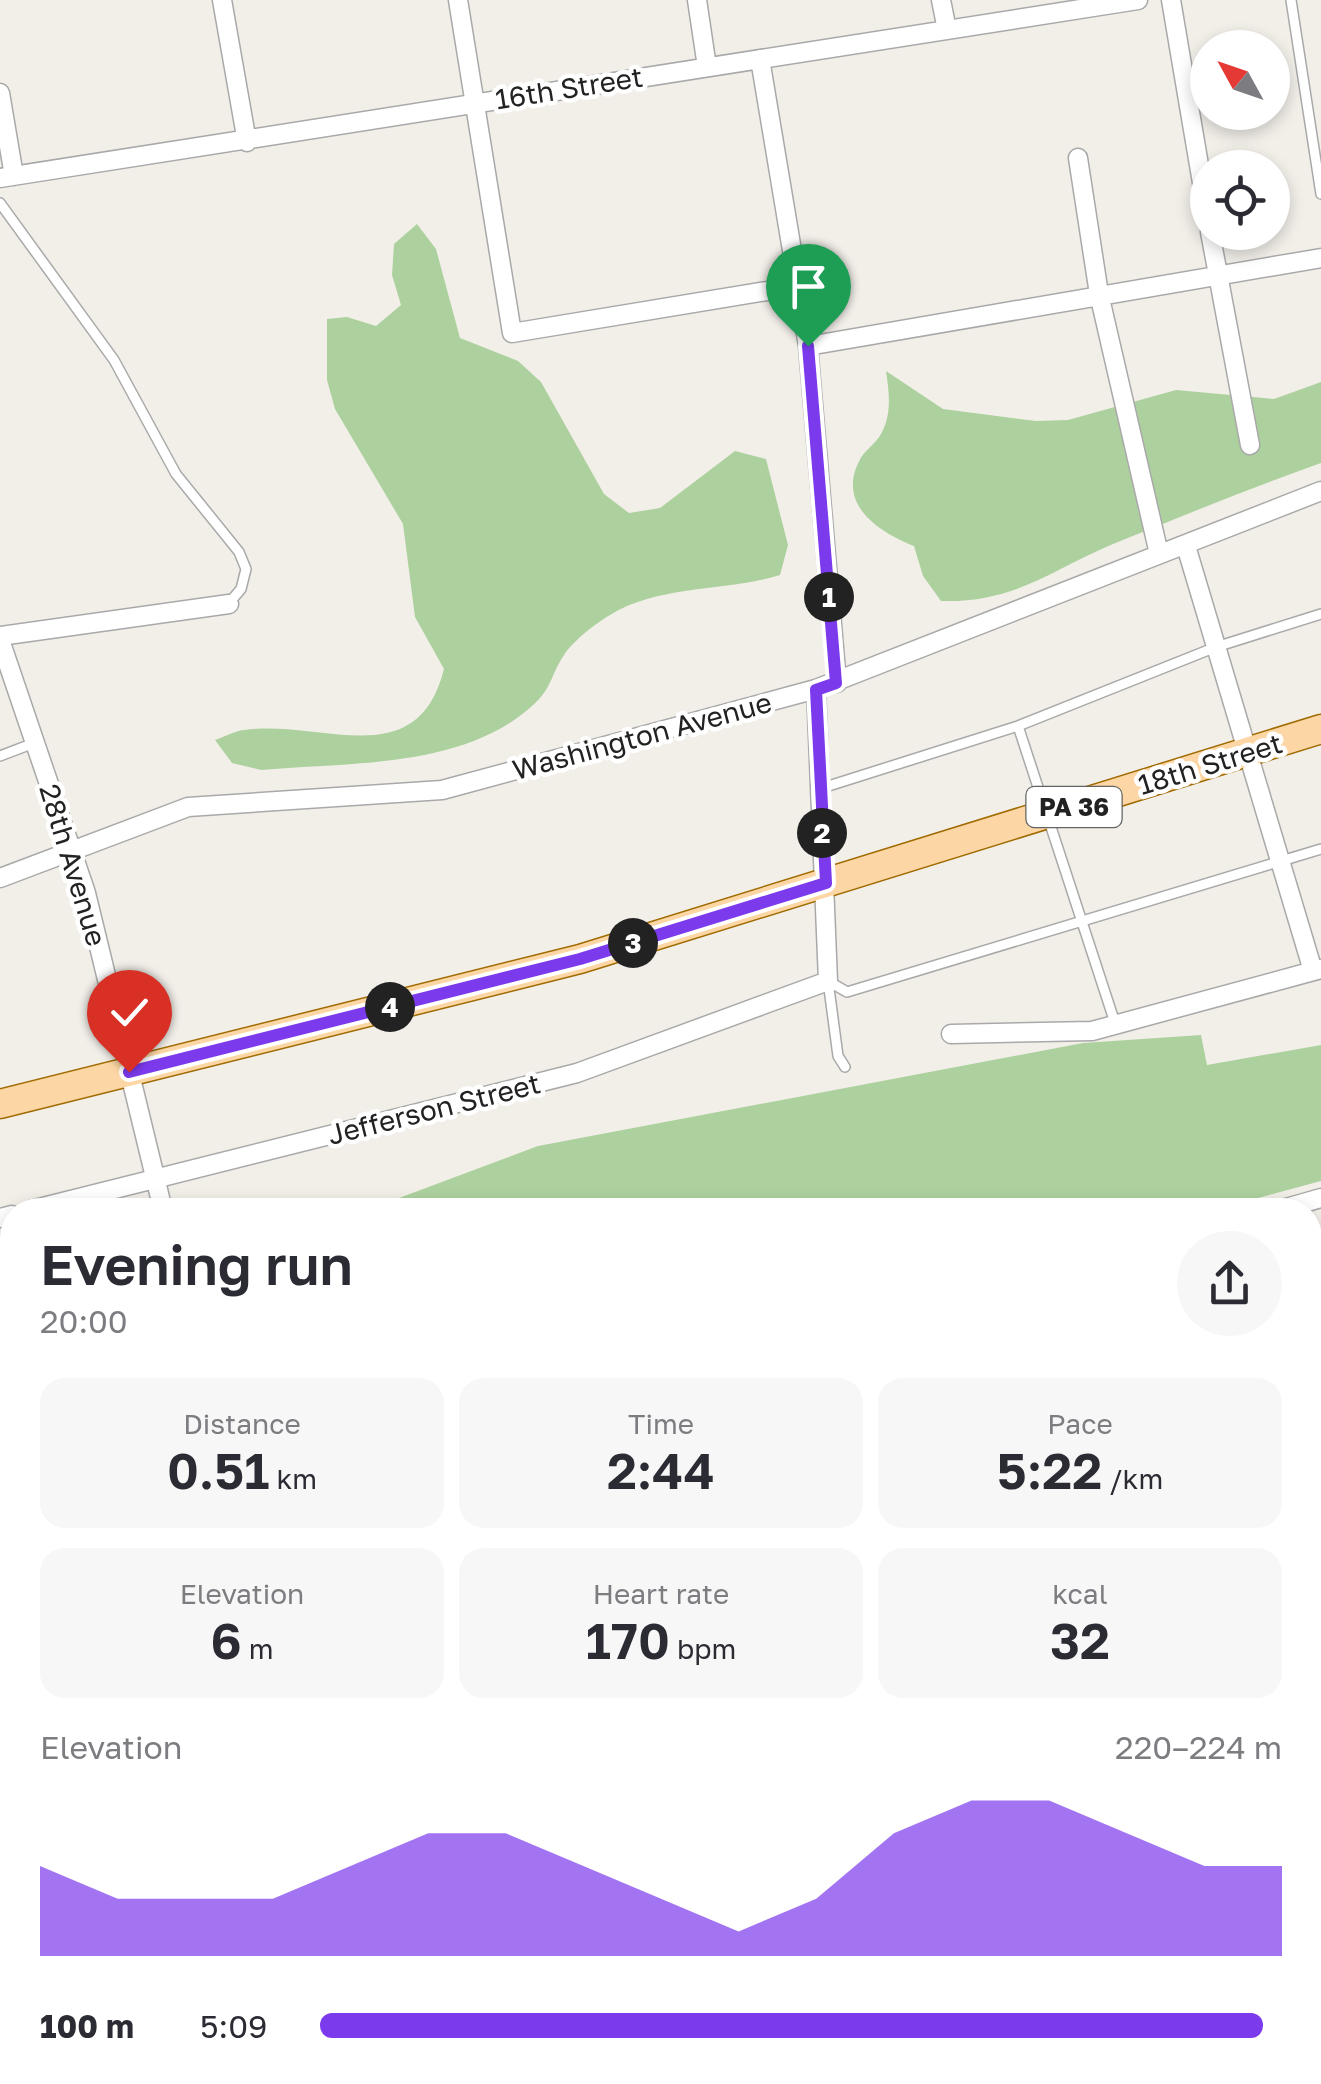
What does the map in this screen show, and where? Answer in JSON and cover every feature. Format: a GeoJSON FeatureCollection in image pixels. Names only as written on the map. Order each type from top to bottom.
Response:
{"type":"FeatureCollection","features":[{"type":"Feature","properties":{"kind":"main road","name":"18th Street"},"geometry":{"type":"LineString","coordinates":[[0,1104],[580,959],[1321,729]]}},
{"type":"Feature","properties":{"kind":"street"},"geometry":{"type":"LineString","coordinates":[[222,0],[247,142]]}},
{"type":"Feature","properties":{"kind":"street"},"geometry":{"type":"LineString","coordinates":[[458,0],[512,333],[797,286]]}},
{"type":"Feature","properties":{"kind":"street"},"geometry":{"type":"LineString","coordinates":[[698,0],[708,67]]}},
{"type":"Feature","properties":{"kind":"street"},"geometry":{"type":"LineString","coordinates":[[941,0],[947,30]]}},
{"type":"Feature","properties":{"kind":"street","name":"16th Street"},"geometry":{"type":"LineString","coordinates":[[7,177],[1138,0]]}},
{"type":"Feature","properties":{"kind":"street"},"geometry":{"type":"LineString","coordinates":[[1171,0],[1196,150]]}},
{"type":"Feature","properties":{"kind":"street"},"geometry":{"type":"LineString","coordinates":[[760,59],[808,346],[836,683]]}},
{"type":"Feature","properties":{"kind":"street"},"geometry":{"type":"LineString","coordinates":[[0,93],[7,177]]}},
{"type":"Feature","properties":{"kind":"street"},"geometry":{"type":"LineString","coordinates":[[1078,158],[1100,294],[1159,554]]}},
{"type":"Feature","properties":{"kind":"street"},"geometry":{"type":"LineString","coordinates":[[1213,250],[1250,445]]}},
{"type":"Feature","properties":{"kind":"street"},"geometry":{"type":"LineString","coordinates":[[808,346],[1321,258]]}},
{"type":"Feature","properties":{"kind":"street","name":"Washington Avenue"},"geometry":{"type":"LineString","coordinates":[[0,878],[188,807],[442,790],[816,690],[1321,491]]}},
{"type":"Feature","properties":{"kind":"street"},"geometry":{"type":"LineString","coordinates":[[951,1034],[1056,1036],[1116,1026],[1317,970],[1186,546]]}},
{"type":"Feature","properties":{"kind":"street"},"geometry":{"type":"LineString","coordinates":[[0,638],[229,604]]}},
{"type":"Feature","properties":{"kind":"street","name":"28th Avenue"},"geometry":{"type":"LineString","coordinates":[[0,638],[72,851],[160,1198]]}},
{"type":"Feature","properties":{"kind":"street"},"geometry":{"type":"LineString","coordinates":[[816,690],[828,981]]}},
{"type":"Feature","properties":{"kind":"street","name":"Jefferson Street"},"geometry":{"type":"LineString","coordinates":[[78,1198],[577,1073],[828,981]]}},
{"type":"Feature","properties":{"kind":"lane"},"geometry":{"type":"LineString","coordinates":[[1291,0],[1321,194]]}},
{"type":"Feature","properties":{"kind":"lane"},"geometry":{"type":"LineString","coordinates":[[0,203],[114,360],[176,474],[239,552],[246,569],[241,590],[229,604]]}},
{"type":"Feature","properties":{"kind":"lane"},"geometry":{"type":"LineString","coordinates":[[819,789],[1018,726],[1216,647],[1321,614]]}},
{"type":"Feature","properties":{"kind":"lane"},"geometry":{"type":"LineString","coordinates":[[1018,726],[1116,1026]]}},
{"type":"Feature","properties":{"kind":"lane"},"geometry":{"type":"LineString","coordinates":[[0,756],[34,743]]}},
{"type":"Feature","properties":{"kind":"lane"},"geometry":{"type":"LineString","coordinates":[[828,981],[847,992],[1321,850]]}},
{"type":"Feature","properties":{"kind":"lane"},"geometry":{"type":"LineString","coordinates":[[828,981],[838,1056],[845,1067]]}},
{"type":"Feature","properties":{"kind":"green space"},"geometry":{"type":"Polygon","coordinates":[[[417,224],[436,249],[460,338],[518,361],[541,382],[604,494],[629,513],[660,508],[735,451],[766,459],[788,545],[780,575],[650,598],[610,615],[568,650],[544,694],[532,706],[504,727],[472,741],[439,752],[367,763],[261,770],[232,763],[215,740],[241,731],[274,729],[363,736],[389,732],[412,722],[431,702],[444,669],[415,617],[403,524],[335,409],[327,380],[327,319],[347,317],[376,326],[401,305],[392,275],[394,244],[417,224]]]}},
{"type":"Feature","properties":{"kind":"green space"},"geometry":{"type":"Polygon","coordinates":[[[886,371],[943,409],[1036,421],[1068,420],[1176,390],[1274,399],[1321,382],[1321,463],[1113,544],[1012,591],[941,601],[923,576],[914,546],[873,523],[856,501],[855,472],[862,456],[880,435],[887,417],[886,371]]]}},
{"type":"Feature","properties":{"kind":"green space"},"geometry":{"type":"Polygon","coordinates":[[[1201,1035],[1207,1065],[1321,1045],[1321,1181],[1258,1198],[399,1198],[538,1146],[1083,1043],[1201,1035]]]}},
{"type":"Feature","properties":{"kind":"route"},"geometry":{"type":"LineString","coordinates":[[129,1072],[580,959],[826,883],[816,690],[836,683],[808,346]]}}]}
